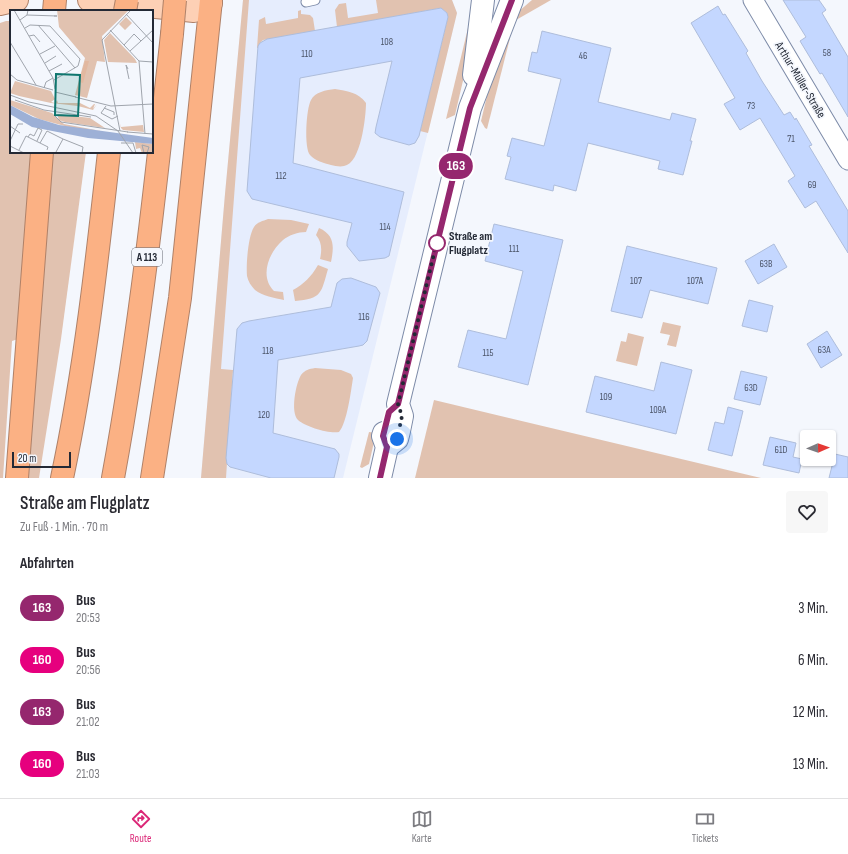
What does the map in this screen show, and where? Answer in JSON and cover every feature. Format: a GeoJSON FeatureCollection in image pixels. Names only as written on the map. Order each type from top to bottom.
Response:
{"type":"FeatureCollection","features":[{"type":"Feature","properties":{"kind":"highway"},"geometry":{"type":"LineString","coordinates":[[54,10],[55,0]]}},
{"type":"Feature","properties":{"kind":"highway"},"geometry":{"type":"LineString","coordinates":[[125,10],[126,0]]}},
{"type":"Feature","properties":{"kind":"highway","name":"A 113"},"geometry":{"type":"LineString","coordinates":[[113,478],[143,291],[175,0]]}},
{"type":"Feature","properties":{"kind":"highway"},"geometry":{"type":"LineString","coordinates":[[152,478],[180,298],[210,1]]}},
{"type":"Feature","properties":{"kind":"highway"},"geometry":{"type":"LineString","coordinates":[[17,478],[42,153]]}},
{"type":"Feature","properties":{"kind":"highway"},"geometry":{"type":"LineString","coordinates":[[62,478],[81,375],[110,153]]}},
{"type":"Feature","properties":{"kind":"main road"},"geometry":{"type":"LineString","coordinates":[[0,4],[17,0]]}},
{"type":"Feature","properties":{"kind":"main road"},"geometry":{"type":"LineString","coordinates":[[89,0],[194,11],[210,1]]}},
{"type":"Feature","properties":{"kind":"street"},"geometry":{"type":"LineString","coordinates":[[380,478],[387,447],[397,439],[399,431],[402,416],[398,404],[470,108],[483,0]]}},
{"type":"Feature","properties":{"kind":"street"},"geometry":{"type":"LineString","coordinates":[[470,108],[512,0]]}},
{"type":"Feature","properties":{"kind":"street","name":"Arthur-Müller-Straße"},"geometry":{"type":"LineString","coordinates":[[753,0],[848,160]]}},
{"type":"Feature","properties":{"kind":"shaded area"},"geometry":{"type":"Polygon","coordinates":[[[243,0],[452,0],[457,13],[343,478],[201,478],[243,0]]]}},
{"type":"Feature","properties":{"kind":"shaded area"},"geometry":{"type":"Polygon","coordinates":[[[243,0],[249,0],[221,369],[233,370],[226,478],[201,478],[225,194],[243,0]]]}},
{"type":"Feature","properties":{"kind":"shaded area"},"geometry":{"type":"Polygon","coordinates":[[[376,0],[452,0],[457,13],[428,133],[420,131],[448,17],[447,13],[441,8],[337,27],[335,10],[339,4],[346,3],[348,18],[378,13],[376,0]]]}},
{"type":"Feature","properties":{"kind":"shaded area"},"geometry":{"type":"Polygon","coordinates":[[[532,0],[551,0],[516,20],[513,20],[518,12],[532,0]]]}},
{"type":"Feature","properties":{"kind":"shaded area"},"geometry":{"type":"Polygon","coordinates":[[[301,10],[301,14],[310,15],[313,18],[315,31],[263,40],[257,48],[259,20],[265,17],[266,24],[298,18],[298,11],[301,10]]]}},
{"type":"Feature","properties":{"kind":"shaded area"},"geometry":{"type":"Polygon","coordinates":[[[10,21],[10,153],[32,153],[18,339],[12,341],[3,478],[0,478],[0,23],[10,21]]]}},
{"type":"Feature","properties":{"kind":"shaded area"},"geometry":{"type":"Polygon","coordinates":[[[468,28],[475,29],[455,115],[446,119],[468,28]]]}},
{"type":"Feature","properties":{"kind":"shaded area"},"geometry":{"type":"Polygon","coordinates":[[[504,37],[510,38],[487,129],[481,121],[493,71],[504,37]]]}},
{"type":"Feature","properties":{"kind":"shaded area"},"geometry":{"type":"Polygon","coordinates":[[[335,89],[356,94],[366,103],[364,128],[358,149],[355,157],[350,163],[344,166],[331,165],[314,159],[308,151],[306,137],[308,111],[311,100],[318,93],[335,89]]]}},
{"type":"Feature","properties":{"kind":"shaded area"},"geometry":{"type":"Polygon","coordinates":[[[53,153],[86,153],[61,339],[39,478],[28,478],[53,153]]]}},
{"type":"Feature","properties":{"kind":"shaded area"},"geometry":{"type":"Polygon","coordinates":[[[268,219],[291,220],[309,224],[306,232],[294,234],[283,240],[270,257],[267,278],[274,291],[283,292],[284,300],[261,294],[251,285],[247,276],[248,251],[252,231],[257,224],[268,219]]]}},
{"type":"Feature","properties":{"kind":"shaded area"},"geometry":{"type":"Polygon","coordinates":[[[319,228],[331,238],[333,251],[331,262],[320,259],[321,246],[316,235],[319,228]]]}},
{"type":"Feature","properties":{"kind":"shaded area"},"geometry":{"type":"Polygon","coordinates":[[[318,265],[328,269],[322,289],[311,299],[295,301],[293,290],[307,280],[318,265]]]}},
{"type":"Feature","properties":{"kind":"shaded area"},"geometry":{"type":"Polygon","coordinates":[[[663,322],[681,326],[676,347],[667,345],[670,335],[660,333],[663,322]]]}},
{"type":"Feature","properties":{"kind":"shaded area"},"geometry":{"type":"Polygon","coordinates":[[[628,333],[644,337],[637,366],[616,361],[621,341],[626,342],[628,333]]]}},
{"type":"Feature","properties":{"kind":"shaded area"},"geometry":{"type":"Polygon","coordinates":[[[315,368],[341,370],[351,374],[353,378],[344,422],[339,432],[324,431],[302,423],[298,420],[294,411],[299,379],[306,371],[315,368]]]}},
{"type":"Feature","properties":{"kind":"shaded area"},"geometry":{"type":"Polygon","coordinates":[[[434,400],[761,478],[415,478],[434,400]]]}},
{"type":"Feature","properties":{"kind":"shaded area"},"geometry":{"type":"Polygon","coordinates":[[[369,432],[376,433],[369,464],[362,468],[360,467],[369,432]]]}},
{"type":"Feature","properties":{"kind":"building"},"geometry":{"type":"Polygon","coordinates":[[[783,0],[819,0],[826,10],[822,13],[848,57],[848,117],[822,73],[820,74],[800,41],[806,37],[783,0]]]}},
{"type":"Feature","properties":{"kind":"building"},"geometry":{"type":"Polygon","coordinates":[[[718,6],[723,15],[725,14],[748,51],[746,53],[784,115],[790,112],[795,120],[796,118],[812,145],[809,146],[848,211],[848,253],[816,201],[805,208],[788,181],[795,176],[760,118],[740,130],[724,104],[735,98],[691,23],[718,6]]]}},
{"type":"Feature","properties":{"kind":"building"},"geometry":{"type":"Polygon","coordinates":[[[441,8],[447,13],[448,17],[419,136],[415,143],[409,145],[380,137],[375,133],[392,61],[300,78],[293,163],[404,192],[389,256],[385,258],[359,261],[347,246],[352,223],[252,199],[247,191],[258,46],[260,43],[267,39],[441,8]]]}},
{"type":"Feature","properties":{"kind":"building"},"geometry":{"type":"Polygon","coordinates":[[[542,31],[611,48],[598,102],[670,120],[672,113],[696,119],[683,175],[658,169],[660,161],[588,143],[576,191],[554,185],[553,191],[505,179],[511,157],[507,156],[512,138],[544,146],[561,79],[528,71],[532,52],[537,53],[542,31]]]}},
{"type":"Feature","properties":{"kind":"building"},"geometry":{"type":"Polygon","coordinates":[[[494,224],[563,240],[528,385],[458,367],[468,330],[506,339],[523,271],[485,261],[494,224]]]}},
{"type":"Feature","properties":{"kind":"building"},"geometry":{"type":"Polygon","coordinates":[[[774,244],[787,267],[758,284],[745,261],[774,244]]]}},
{"type":"Feature","properties":{"kind":"building"},"geometry":{"type":"Polygon","coordinates":[[[627,246],[717,268],[708,304],[650,290],[642,318],[611,311],[627,246]]]}},
{"type":"Feature","properties":{"kind":"building"},"geometry":{"type":"Polygon","coordinates":[[[351,278],[376,287],[380,293],[367,341],[363,345],[359,346],[278,360],[273,433],[335,449],[339,454],[339,457],[334,478],[271,478],[230,467],[227,464],[226,458],[237,329],[242,323],[249,321],[331,307],[337,283],[342,279],[351,278]]]}},
{"type":"Feature","properties":{"kind":"building"},"geometry":{"type":"Polygon","coordinates":[[[749,300],[773,306],[767,332],[742,326],[749,300]]]}},
{"type":"Feature","properties":{"kind":"building"},"geometry":{"type":"Polygon","coordinates":[[[827,331],[842,355],[821,368],[807,344],[827,331]]]}},
{"type":"Feature","properties":{"kind":"building"},"geometry":{"type":"Polygon","coordinates":[[[661,362],[692,370],[676,434],[586,412],[595,376],[654,391],[661,362]]]}},
{"type":"Feature","properties":{"kind":"building"},"geometry":{"type":"Polygon","coordinates":[[[741,371],[767,377],[760,405],[734,399],[741,371]]]}},
{"type":"Feature","properties":{"kind":"building"},"geometry":{"type":"Polygon","coordinates":[[[728,407],[743,411],[732,456],[708,450],[715,422],[724,424],[728,407]]]}},
{"type":"Feature","properties":{"kind":"building"},"geometry":{"type":"Polygon","coordinates":[[[770,437],[796,443],[793,457],[800,459],[799,473],[763,465],[770,437]]]}},
{"type":"Feature","properties":{"kind":"building"},"geometry":{"type":"Polygon","coordinates":[[[836,454],[848,457],[848,478],[829,478],[832,466],[836,466],[836,454]]]}},
{"type":"Feature","properties":{"kind":"bus line","name":"163"},"geometry":{"type":"LineString","coordinates":[[380,478],[387,447],[383,436],[389,412],[398,404],[470,108],[512,0]]}},
{"type":"Feature","properties":{"kind":"place","name":"Straße am Flugplatz"},"geometry":{"type":"Point","coordinates":[437,243]}},
{"type":"Feature","properties":{"kind":"route"},"geometry":{"type":"LineString","coordinates":[[397,439],[402,416],[398,404],[437,241],[437,243]]}}]}
